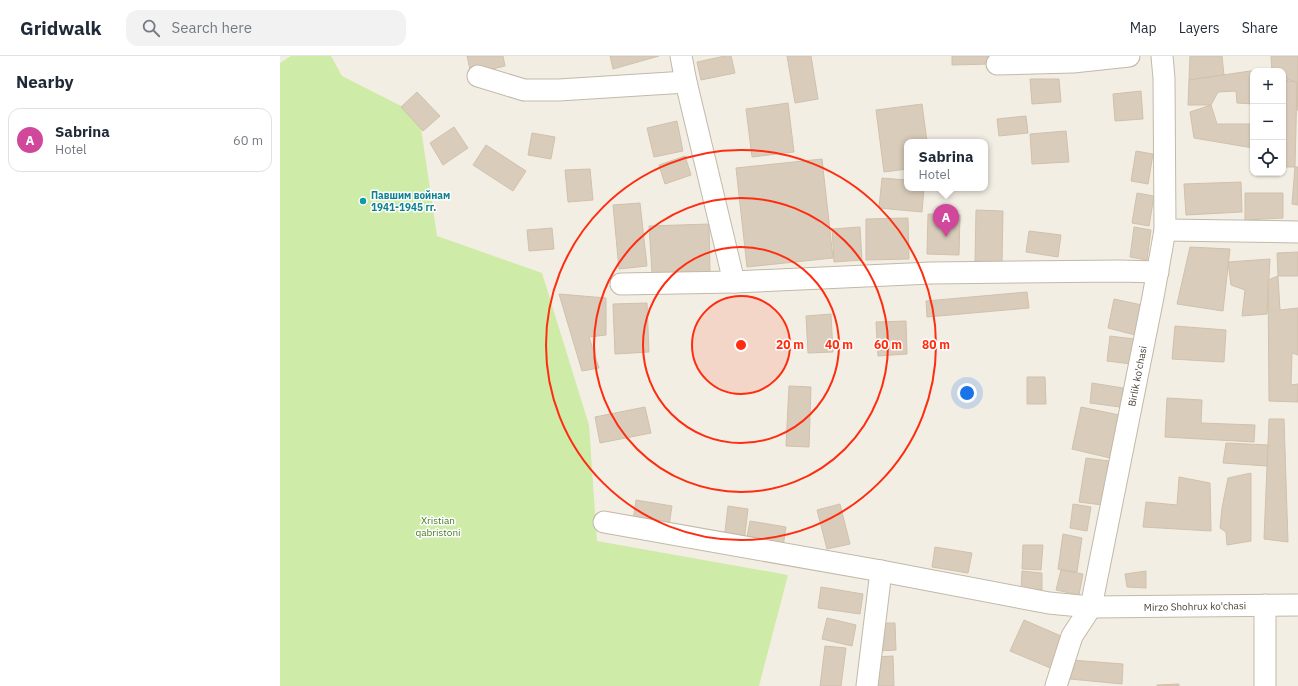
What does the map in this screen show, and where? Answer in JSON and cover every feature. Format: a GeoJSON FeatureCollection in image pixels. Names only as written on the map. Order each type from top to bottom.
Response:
{"type":"FeatureCollection","features":[{"type":"Feature","properties":{"kind":"street"},"geometry":{"type":"LineString","coordinates":[[681,56],[734,282]]}},
{"type":"Feature","properties":{"kind":"street"},"geometry":{"type":"LineString","coordinates":[[997,64],[1073,62],[1129,56]]}},
{"type":"Feature","properties":{"kind":"street","name":"Birlik ko'chasi"},"geometry":{"type":"LineString","coordinates":[[1056,686],[1072,636],[1091,607],[1158,272],[1165,230],[1164,78],[1162,56]]}},
{"type":"Feature","properties":{"kind":"street"},"geometry":{"type":"LineString","coordinates":[[478,76],[524,90],[559,90],[686,82]]}},
{"type":"Feature","properties":{"kind":"street"},"geometry":{"type":"LineString","coordinates":[[1165,230],[1298,232]]}},
{"type":"Feature","properties":{"kind":"street"},"geometry":{"type":"LineString","coordinates":[[621,284],[734,282],[932,273],[1158,272]]}},
{"type":"Feature","properties":{"kind":"street","name":"Mirzo Shohrux ko'chasi"},"geometry":{"type":"LineString","coordinates":[[604,522],[881,571],[1049,603],[1091,607],[1298,605]]}},
{"type":"Feature","properties":{"kind":"street"},"geometry":{"type":"LineString","coordinates":[[867,686],[881,571]]}},
{"type":"Feature","properties":{"kind":"street"},"geometry":{"type":"LineString","coordinates":[[1265,605],[1265,686]]}},
{"type":"Feature","properties":{"kind":"green space","name":"Xristian qabristoni"},"geometry":{"type":"Polygon","coordinates":[[[291,56],[331,56],[342,76],[419,115],[437,236],[542,273],[589,425],[597,541],[788,575],[759,686],[280,686],[280,63],[291,56]]]}},
{"type":"Feature","properties":{"kind":"building"},"geometry":{"type":"Polygon","coordinates":[[[467,56],[503,56],[505,66],[471,74],[467,56]]]}},
{"type":"Feature","properties":{"kind":"building"},"geometry":{"type":"Polygon","coordinates":[[[610,56],[659,56],[613,69],[610,56]]]}},
{"type":"Feature","properties":{"kind":"building"},"geometry":{"type":"Polygon","coordinates":[[[731,56],[735,73],[701,80],[697,62],[731,56]]]}},
{"type":"Feature","properties":{"kind":"building"},"geometry":{"type":"Polygon","coordinates":[[[787,56],[811,56],[818,99],[795,103],[787,56]]]}},
{"type":"Feature","properties":{"kind":"building"},"geometry":{"type":"Polygon","coordinates":[[[952,56],[991,56],[991,64],[952,65],[952,56]]]}},
{"type":"Feature","properties":{"kind":"building"},"geometry":{"type":"Polygon","coordinates":[[[1190,56],[1222,56],[1224,75],[1189,80],[1190,56]]]}},
{"type":"Feature","properties":{"kind":"building"},"geometry":{"type":"Polygon","coordinates":[[[1271,56],[1298,56],[1298,110],[1297,82],[1286,79],[1286,68],[1272,68],[1271,56]]]}},
{"type":"Feature","properties":{"kind":"building"},"geometry":{"type":"Polygon","coordinates":[[[1250,71],[1250,104],[1237,103],[1236,91],[1218,92],[1211,105],[1188,105],[1189,80],[1250,71]]]}},
{"type":"Feature","properties":{"kind":"building"},"geometry":{"type":"Polygon","coordinates":[[[1030,79],[1059,79],[1061,102],[1032,104],[1030,79]]]}},
{"type":"Feature","properties":{"kind":"building"},"geometry":{"type":"Polygon","coordinates":[[[1286,80],[1297,82],[1295,167],[1286,167],[1286,80]]]}},
{"type":"Feature","properties":{"kind":"building"},"geometry":{"type":"Polygon","coordinates":[[[1141,91],[1143,119],[1115,121],[1113,94],[1141,91]]]}},
{"type":"Feature","properties":{"kind":"building"},"geometry":{"type":"Polygon","coordinates":[[[417,92],[440,116],[423,131],[401,107],[417,92]]]}},
{"type":"Feature","properties":{"kind":"building"},"geometry":{"type":"Polygon","coordinates":[[[788,103],[794,152],[752,157],[746,109],[788,103]]]}},
{"type":"Feature","properties":{"kind":"building"},"geometry":{"type":"Polygon","coordinates":[[[922,104],[927,139],[904,139],[904,169],[884,172],[876,110],[922,104]]]}},
{"type":"Feature","properties":{"kind":"building"},"geometry":{"type":"Polygon","coordinates":[[[1211,105],[1217,124],[1250,124],[1250,147],[1194,138],[1190,112],[1211,105]]]}},
{"type":"Feature","properties":{"kind":"building"},"geometry":{"type":"Polygon","coordinates":[[[1026,116],[1028,133],[999,136],[997,119],[1026,116]]]}},
{"type":"Feature","properties":{"kind":"building"},"geometry":{"type":"Polygon","coordinates":[[[677,121],[683,151],[654,157],[647,128],[677,121]]]}},
{"type":"Feature","properties":{"kind":"building"},"geometry":{"type":"Polygon","coordinates":[[[454,127],[468,148],[443,165],[430,143],[454,127]]]}},
{"type":"Feature","properties":{"kind":"building"},"geometry":{"type":"Polygon","coordinates":[[[1066,131],[1069,162],[1032,164],[1030,134],[1066,131]]]}},
{"type":"Feature","properties":{"kind":"building"},"geometry":{"type":"Polygon","coordinates":[[[532,133],[555,137],[551,159],[528,155],[532,133]]]}},
{"type":"Feature","properties":{"kind":"building"},"geometry":{"type":"Polygon","coordinates":[[[486,145],[526,171],[513,191],[473,165],[486,145]]]}},
{"type":"Feature","properties":{"kind":"building"},"geometry":{"type":"Polygon","coordinates":[[[1136,151],[1153,154],[1148,184],[1131,181],[1136,151]]]}},
{"type":"Feature","properties":{"kind":"building"},"geometry":{"type":"Polygon","coordinates":[[[685,156],[691,175],[665,184],[659,165],[685,156]]]}},
{"type":"Feature","properties":{"kind":"building"},"geometry":{"type":"Polygon","coordinates":[[[822,159],[833,258],[747,267],[736,168],[822,159]]]}},
{"type":"Feature","properties":{"kind":"building"},"geometry":{"type":"Polygon","coordinates":[[[1295,167],[1298,167],[1298,205],[1292,204],[1295,167]]]}},
{"type":"Feature","properties":{"kind":"building"},"geometry":{"type":"Polygon","coordinates":[[[590,169],[593,200],[568,202],[565,170],[590,169]]]}},
{"type":"Feature","properties":{"kind":"building"},"geometry":{"type":"Polygon","coordinates":[[[882,178],[904,180],[904,191],[924,191],[922,212],[879,208],[882,178]]]}},
{"type":"Feature","properties":{"kind":"building"},"geometry":{"type":"Polygon","coordinates":[[[1241,182],[1242,212],[1186,215],[1184,184],[1241,182]]]}},
{"type":"Feature","properties":{"kind":"building"},"geometry":{"type":"Polygon","coordinates":[[[1137,193],[1154,196],[1149,226],[1132,223],[1137,193]]]}},
{"type":"Feature","properties":{"kind":"building"},"geometry":{"type":"Polygon","coordinates":[[[1245,193],[1283,193],[1283,218],[1245,220],[1245,193]]]}},
{"type":"Feature","properties":{"kind":"building"},"geometry":{"type":"Polygon","coordinates":[[[640,203],[647,266],[619,269],[613,205],[640,203]]]}},
{"type":"Feature","properties":{"kind":"building"},"geometry":{"type":"Polygon","coordinates":[[[976,210],[1003,211],[1002,262],[975,261],[976,210]]]}},
{"type":"Feature","properties":{"kind":"building"},"geometry":{"type":"Polygon","coordinates":[[[928,214],[960,215],[959,255],[927,254],[928,214]]]}},
{"type":"Feature","properties":{"kind":"building"},"geometry":{"type":"Polygon","coordinates":[[[908,218],[909,259],[866,260],[866,219],[908,218]]]}},
{"type":"Feature","properties":{"kind":"building"},"geometry":{"type":"Polygon","coordinates":[[[709,224],[710,272],[652,273],[649,226],[709,224]]]}},
{"type":"Feature","properties":{"kind":"building"},"geometry":{"type":"Polygon","coordinates":[[[860,227],[862,260],[834,262],[832,229],[860,227]]]}},
{"type":"Feature","properties":{"kind":"building"},"geometry":{"type":"Polygon","coordinates":[[[1134,227],[1151,230],[1147,260],[1130,257],[1134,227]]]}},
{"type":"Feature","properties":{"kind":"building"},"geometry":{"type":"Polygon","coordinates":[[[552,228],[554,249],[529,251],[527,230],[552,228]]]}},
{"type":"Feature","properties":{"kind":"building"},"geometry":{"type":"Polygon","coordinates":[[[1029,231],[1061,235],[1058,257],[1026,252],[1029,231]]]}},
{"type":"Feature","properties":{"kind":"building"},"geometry":{"type":"Polygon","coordinates":[[[1190,247],[1230,249],[1223,311],[1177,304],[1190,247]]]}},
{"type":"Feature","properties":{"kind":"building"},"geometry":{"type":"Polygon","coordinates":[[[1298,252],[1298,276],[1278,276],[1277,253],[1298,252]]]}},
{"type":"Feature","properties":{"kind":"building"},"geometry":{"type":"Polygon","coordinates":[[[1270,259],[1267,314],[1242,316],[1245,290],[1231,285],[1228,262],[1270,259]]]}},
{"type":"Feature","properties":{"kind":"building"},"geometry":{"type":"Polygon","coordinates":[[[1278,276],[1280,310],[1298,308],[1298,355],[1292,353],[1291,385],[1298,384],[1298,402],[1269,401],[1268,280],[1278,276]]]}},
{"type":"Feature","properties":{"kind":"building"},"geometry":{"type":"Polygon","coordinates":[[[1027,292],[1029,308],[927,317],[926,301],[1027,292]]]}},
{"type":"Feature","properties":{"kind":"building"},"geometry":{"type":"Polygon","coordinates":[[[559,294],[606,298],[606,335],[589,337],[599,368],[582,371],[559,294]]]}},
{"type":"Feature","properties":{"kind":"building"},"geometry":{"type":"Polygon","coordinates":[[[1114,299],[1142,305],[1135,335],[1108,328],[1114,299]]]}},
{"type":"Feature","properties":{"kind":"building"},"geometry":{"type":"Polygon","coordinates":[[[647,303],[649,352],[615,354],[613,304],[647,303]]]}},
{"type":"Feature","properties":{"kind":"building"},"geometry":{"type":"Polygon","coordinates":[[[831,314],[833,352],[808,353],[806,316],[831,314]]]}},
{"type":"Feature","properties":{"kind":"building"},"geometry":{"type":"Polygon","coordinates":[[[906,321],[907,354],[878,356],[876,322],[906,321]]]}},
{"type":"Feature","properties":{"kind":"building"},"geometry":{"type":"Polygon","coordinates":[[[1175,326],[1226,330],[1224,362],[1172,359],[1175,326]]]}},
{"type":"Feature","properties":{"kind":"building"},"geometry":{"type":"Polygon","coordinates":[[[1110,336],[1134,339],[1131,364],[1107,361],[1110,336]]]}},
{"type":"Feature","properties":{"kind":"building"},"geometry":{"type":"Polygon","coordinates":[[[1027,377],[1045,377],[1046,404],[1027,404],[1027,377]]]}},
{"type":"Feature","properties":{"kind":"building"},"geometry":{"type":"Polygon","coordinates":[[[1092,383],[1123,388],[1120,407],[1090,403],[1092,383]]]}},
{"type":"Feature","properties":{"kind":"building"},"geometry":{"type":"Polygon","coordinates":[[[789,386],[811,387],[809,447],[786,446],[789,386]]]}},
{"type":"Feature","properties":{"kind":"building"},"geometry":{"type":"Polygon","coordinates":[[[1167,398],[1202,400],[1201,423],[1255,425],[1254,442],[1165,437],[1167,398]]]}},
{"type":"Feature","properties":{"kind":"building"},"geometry":{"type":"Polygon","coordinates":[[[645,407],[651,433],[600,443],[595,417],[645,407]]]}},
{"type":"Feature","properties":{"kind":"building"},"geometry":{"type":"Polygon","coordinates":[[[1081,407],[1119,415],[1110,458],[1072,449],[1081,407]]]}},
{"type":"Feature","properties":{"kind":"building"},"geometry":{"type":"Polygon","coordinates":[[[1269,419],[1284,419],[1288,542],[1264,539],[1269,419]]]}},
{"type":"Feature","properties":{"kind":"building"},"geometry":{"type":"Polygon","coordinates":[[[1226,443],[1268,445],[1267,466],[1223,463],[1226,443]]]}},
{"type":"Feature","properties":{"kind":"building"},"geometry":{"type":"Polygon","coordinates":[[[1086,458],[1109,461],[1102,505],[1079,502],[1086,458]]]}},
{"type":"Feature","properties":{"kind":"building"},"geometry":{"type":"Polygon","coordinates":[[[1251,473],[1251,541],[1227,545],[1226,532],[1220,528],[1228,478],[1251,473]]]}},
{"type":"Feature","properties":{"kind":"building"},"geometry":{"type":"Polygon","coordinates":[[[1179,477],[1210,483],[1211,531],[1143,527],[1146,502],[1177,505],[1179,477]]]}},
{"type":"Feature","properties":{"kind":"building"},"geometry":{"type":"Polygon","coordinates":[[[636,500],[672,506],[669,526],[633,521],[636,500]]]}},
{"type":"Feature","properties":{"kind":"building"},"geometry":{"type":"Polygon","coordinates":[[[840,504],[850,544],[827,549],[817,510],[840,504]]]}},
{"type":"Feature","properties":{"kind":"building"},"geometry":{"type":"Polygon","coordinates":[[[1073,504],[1091,507],[1087,531],[1070,528],[1073,504]]]}},
{"type":"Feature","properties":{"kind":"building"},"geometry":{"type":"Polygon","coordinates":[[[728,506],[748,509],[744,542],[724,540],[728,506]]]}},
{"type":"Feature","properties":{"kind":"building"},"geometry":{"type":"Polygon","coordinates":[[[750,521],[786,527],[783,547],[746,542],[750,521]]]}},
{"type":"Feature","properties":{"kind":"building"},"geometry":{"type":"Polygon","coordinates":[[[1063,534],[1082,538],[1077,572],[1058,569],[1063,534]]]}},
{"type":"Feature","properties":{"kind":"building"},"geometry":{"type":"Polygon","coordinates":[[[1023,545],[1043,545],[1041,570],[1022,569],[1023,545]]]}},
{"type":"Feature","properties":{"kind":"building"},"geometry":{"type":"Polygon","coordinates":[[[935,547],[972,553],[968,573],[932,567],[935,547]]]}},
{"type":"Feature","properties":{"kind":"building"},"geometry":{"type":"Polygon","coordinates":[[[1061,570],[1083,574],[1079,595],[1056,590],[1061,570]]]}},
{"type":"Feature","properties":{"kind":"building"},"geometry":{"type":"Polygon","coordinates":[[[1022,571],[1042,573],[1042,590],[1021,589],[1022,571]]]}},
{"type":"Feature","properties":{"kind":"building"},"geometry":{"type":"Polygon","coordinates":[[[1146,571],[1146,588],[1127,587],[1125,574],[1146,571]]]}},
{"type":"Feature","properties":{"kind":"building"},"geometry":{"type":"Polygon","coordinates":[[[821,587],[863,594],[860,614],[818,608],[821,587]]]}},
{"type":"Feature","properties":{"kind":"building"},"geometry":{"type":"Polygon","coordinates":[[[827,618],[856,625],[852,646],[822,639],[827,618]]]}},
{"type":"Feature","properties":{"kind":"building"},"geometry":{"type":"Polygon","coordinates":[[[1024,620],[1068,639],[1055,670],[1010,651],[1024,620]]]}},
{"type":"Feature","properties":{"kind":"building"},"geometry":{"type":"Polygon","coordinates":[[[877,623],[895,623],[896,650],[878,651],[877,623]]]}},
{"type":"Feature","properties":{"kind":"building"},"geometry":{"type":"Polygon","coordinates":[[[825,646],[846,648],[841,686],[820,686],[825,646]]]}},
{"type":"Feature","properties":{"kind":"building"},"geometry":{"type":"Polygon","coordinates":[[[893,656],[894,686],[875,686],[874,657],[893,656]]]}},
{"type":"Feature","properties":{"kind":"building"},"geometry":{"type":"Polygon","coordinates":[[[1071,660],[1123,664],[1122,684],[1070,679],[1071,660]]]}},
{"type":"Feature","properties":{"kind":"building"},"geometry":{"type":"Polygon","coordinates":[[[1179,684],[1179,686],[1157,686],[1157,685],[1179,684]]]}},
{"type":"Feature","properties":{"kind":"place","name":"Павшим войнам 1941-1945 гг."},"geometry":{"type":"Point","coordinates":[363,201]}},
{"type":"Feature","properties":{"kind":"place","name":"Sabrina"},"geometry":{"type":"Point","coordinates":[946,237]}}]}
